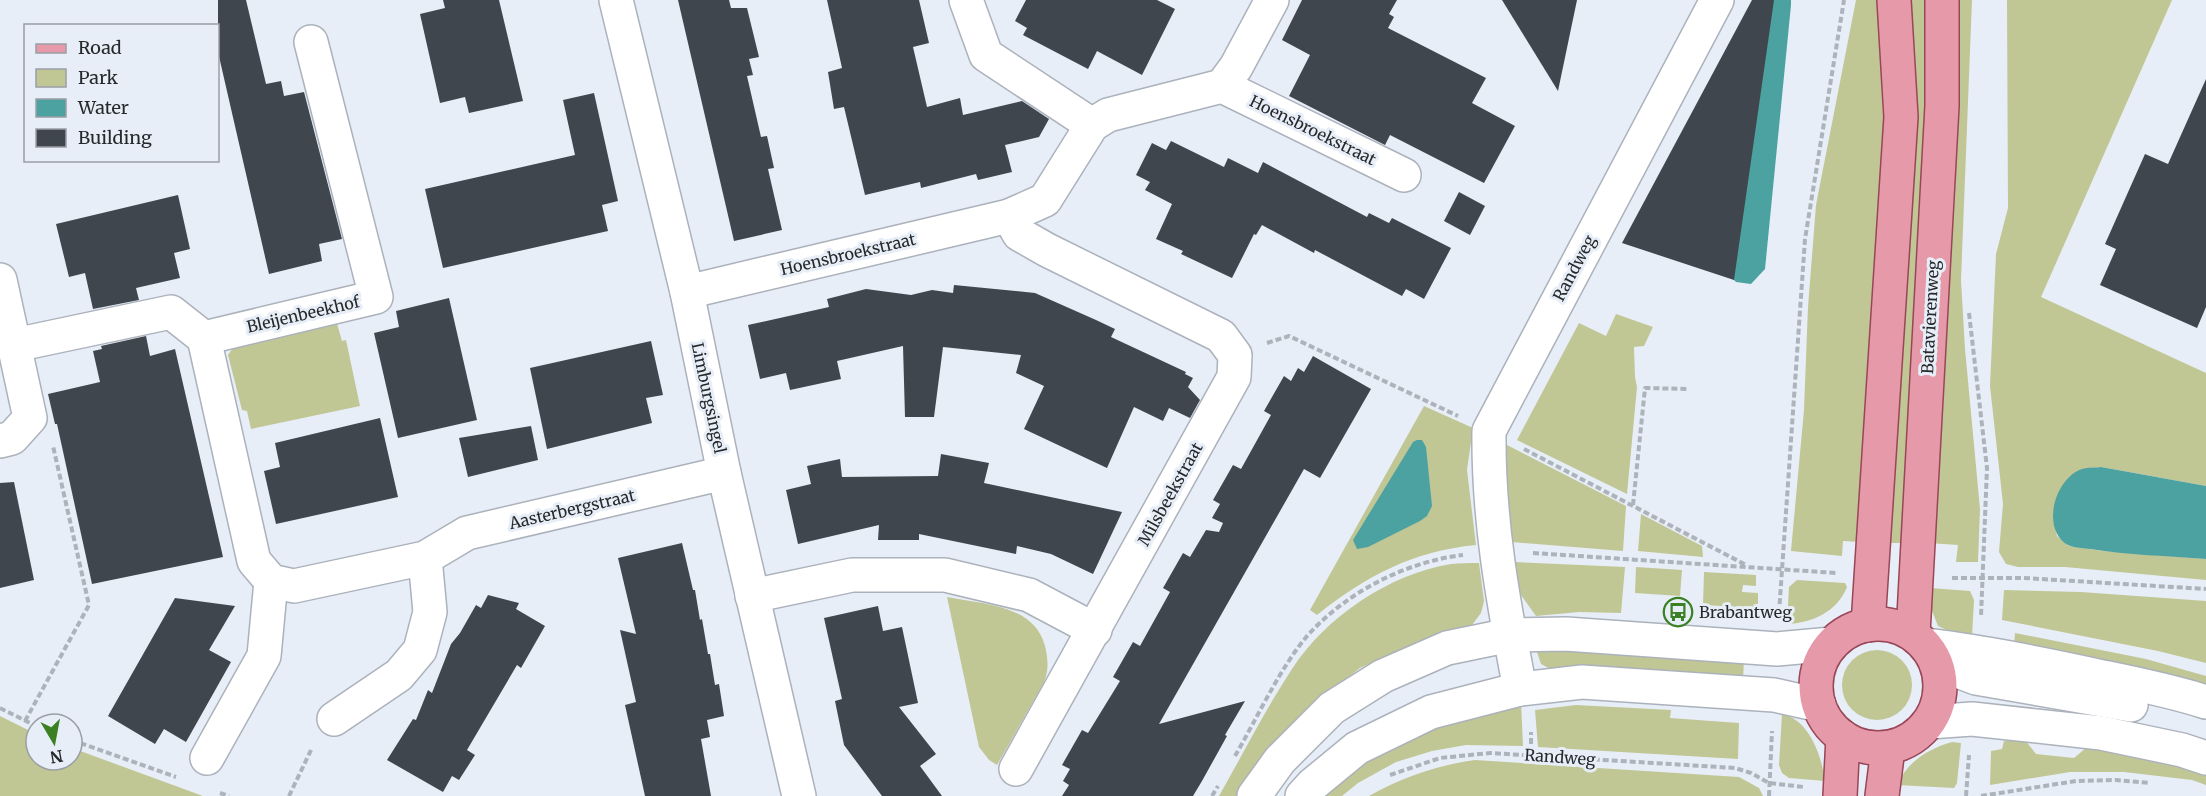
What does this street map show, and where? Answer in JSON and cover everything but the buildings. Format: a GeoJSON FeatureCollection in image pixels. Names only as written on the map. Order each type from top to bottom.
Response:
{"type":"FeatureCollection","features":[{"type":"Feature","properties":{"kind":"main road"},"geometry":{"type":"LineString","coordinates":[[1868,625],[1901,117],[1894,0]]}},
{"type":"Feature","properties":{"kind":"main road","name":"Batavierenweg"},"geometry":{"type":"LineString","coordinates":[[1925,647],[1942,0]]}},
{"type":"Feature","properties":{"kind":"main road"},"geometry":{"type":"LineString","coordinates":[[1882,624],[1898,627],[1925,647],[1941,683],[1938,703],[1929,722],[1918,734],[1904,743],[1888,748],[1864,747],[1843,737],[1829,723],[1819,705],[1816,684],[1820,662],[1832,644],[1848,632],[1868,625],[1882,624]]}},
{"type":"Feature","properties":{"kind":"main road"},"geometry":{"type":"LineString","coordinates":[[1840,796],[1843,737]]}},
{"type":"Feature","properties":{"kind":"main road"},"geometry":{"type":"LineString","coordinates":[[1882,796],[1888,748]]}},
{"type":"Feature","properties":{"kind":"street","name":"Limburgsingel"},"geometry":{"type":"LineString","coordinates":[[616,0],[687,292],[724,473],[799,796]]}},
{"type":"Feature","properties":{"kind":"street"},"geometry":{"type":"LineString","coordinates":[[966,0],[986,55],[1092,125],[1108,115],[1222,86],[1236,68],[1272,0]]}},
{"type":"Feature","properties":{"kind":"street","name":"Randweg"},"geometry":{"type":"LineString","coordinates":[[1520,689],[1495,551],[1488,476],[1489,431],[1717,0]]}},
{"type":"Feature","properties":{"kind":"street","name":"Bleijenbeekhof"},"geometry":{"type":"LineString","coordinates":[[204,338],[376,297],[312,42]]}},
{"type":"Feature","properties":{"kind":"street","name":"Hoensbroekstraat"},"geometry":{"type":"LineString","coordinates":[[1222,86],[1404,175]]}},
{"type":"Feature","properties":{"kind":"street","name":"Hoensbroekstraat"},"geometry":{"type":"LineString","coordinates":[[687,292],[1009,216],[1045,200],[1092,125]]}},
{"type":"Feature","properties":{"kind":"street"},"geometry":{"type":"LineString","coordinates":[[1009,216],[1019,234],[1221,336],[1235,355]]}},
{"type":"Feature","properties":{"kind":"street"},"geometry":{"type":"LineString","coordinates":[[0,280],[30,418],[12,438],[0,441]]}},
{"type":"Feature","properties":{"kind":"street"},"geometry":{"type":"LineString","coordinates":[[15,345],[171,312],[204,338],[254,561],[271,581],[264,656],[207,758]]}},
{"type":"Feature","properties":{"kind":"street","name":"Milsbeekstraat"},"geometry":{"type":"LineString","coordinates":[[1016,769],[1234,377],[1235,355]]}},
{"type":"Feature","properties":{"kind":"street","name":"Aasterbergstraat"},"geometry":{"type":"LineString","coordinates":[[271,581],[294,586],[425,558],[467,533],[724,473]]}},
{"type":"Feature","properties":{"kind":"street"},"geometry":{"type":"LineString","coordinates":[[334,719],[399,675],[420,650],[430,612],[425,558]]}},
{"type":"Feature","properties":{"kind":"street"},"geometry":{"type":"LineString","coordinates":[[752,596],[852,575],[945,575],[1029,595],[1095,630]]}},
{"type":"Feature","properties":{"kind":"street"},"geometry":{"type":"LineString","coordinates":[[1254,796],[1280,760],[1332,708],[1374,681],[1447,648],[1509,635],[1566,634],[1777,649],[1832,644]]}},
{"type":"Feature","properties":{"kind":"street"},"geometry":{"type":"LineString","coordinates":[[1925,647],[1978,651],[2178,693],[2206,702]]}},
{"type":"Feature","properties":{"kind":"street"},"geometry":{"type":"LineString","coordinates":[[1925,647],[1976,678],[2119,702],[2206,723]]}},
{"type":"Feature","properties":{"kind":"street"},"geometry":{"type":"LineString","coordinates":[[1302,796],[1357,748],[1431,712],[1520,689],[1582,682],[1774,695],[1819,705]]}},
{"type":"Feature","properties":{"kind":"street"},"geometry":{"type":"LineString","coordinates":[[1929,722],[1972,719],[2101,733],[2182,750],[2206,758]]}},
{"type":"Feature","properties":{"kind":"path"},"geometry":{"type":"LineString","coordinates":[[1782,570],[1805,239],[1844,0]]}},
{"type":"Feature","properties":{"kind":"path"},"geometry":{"type":"LineString","coordinates":[[1969,308],[1987,468],[1983,577],[2206,589]]}},
{"type":"Feature","properties":{"kind":"path"},"geometry":{"type":"LineString","coordinates":[[1229,766],[1286,667],[1308,635],[1350,598],[1389,575],[1441,557],[1495,551],[1749,567],[1489,431],[1289,336],[1235,355]]}},
{"type":"Feature","properties":{"kind":"path"},"geometry":{"type":"LineString","coordinates":[[1634,505],[1645,388],[1689,389]]}},
{"type":"Feature","properties":{"kind":"path"},"geometry":{"type":"LineString","coordinates":[[30,418],[52,443],[88,605],[30,712]]}},
{"type":"Feature","properties":{"kind":"path"},"geometry":{"type":"LineString","coordinates":[[0,708],[24,720]]}},
{"type":"Feature","properties":{"kind":"path"},"geometry":{"type":"LineString","coordinates":[[289,796],[312,746],[334,719]]}},
{"type":"Feature","properties":{"kind":"path"},"geometry":{"type":"LineString","coordinates":[[1531,732],[1531,744]]}},
{"type":"Feature","properties":{"kind":"path"},"geometry":{"type":"LineString","coordinates":[[84,744],[182,780]]}},
{"type":"Feature","properties":{"kind":"path","name":"Randweg"},"geometry":{"type":"LineString","coordinates":[[1381,780],[1440,758],[1490,753],[1735,768],[1751,773],[1769,783],[1769,796]]}},
{"type":"Feature","properties":{"kind":"path"},"geometry":{"type":"LineString","coordinates":[[1212,796],[1224,776]]}},
{"type":"Feature","properties":{"kind":"path"},"geometry":{"type":"LineString","coordinates":[[1981,796],[2076,781],[2116,780],[2156,783]]}},
{"type":"Feature","properties":{"kind":"path"},"geometry":{"type":"LineString","coordinates":[[213,790],[230,796]]}},
{"type":"Feature","properties":{"kind":"green space"},"geometry":{"type":"Polygon","coordinates":[[[1856,0],[1880,0],[1884,153],[1862,542],[1843,541],[1842,556],[1791,551],[1804,410],[1808,307],[1816,205],[1856,0]]]}},
{"type":"Feature","properties":{"kind":"green space"},"geometry":{"type":"Polygon","coordinates":[[[1908,0],[1930,0],[1902,543],[1888,543],[1908,0]]]}},
{"type":"Feature","properties":{"kind":"green space"},"geometry":{"type":"Polygon","coordinates":[[[1955,0],[1972,0],[1961,280],[1980,509],[1978,562],[1956,562],[1958,545],[1928,543],[1955,0]]]}},
{"type":"Feature","properties":{"kind":"green space"},"geometry":{"type":"Polygon","coordinates":[[[2007,0],[2172,0],[2041,297],[2206,373],[2206,486],[2101,467],[2083,469],[2053,519],[2057,536],[2069,546],[2206,559],[2206,580],[2065,567],[2018,567],[2006,564],[1999,552],[2003,504],[1990,386],[1996,254],[2008,208],[2007,0]]]}},
{"type":"Feature","properties":{"kind":"green space"},"geometry":{"type":"Polygon","coordinates":[[[1616,314],[1653,327],[1644,346],[1634,347],[1637,387],[1627,494],[1517,440],[1579,323],[1606,336],[1616,314]]]}},
{"type":"Feature","properties":{"kind":"green space"},"geometry":{"type":"Polygon","coordinates":[[[336,320],[342,341],[346,340],[360,406],[251,429],[247,411],[242,410],[228,355],[237,342],[336,320]]]}},
{"type":"Feature","properties":{"kind":"green space"},"geometry":{"type":"Polygon","coordinates":[[[1424,406],[1473,428],[1467,470],[1476,545],[1431,553],[1391,568],[1354,588],[1317,615],[1310,610],[1424,406]]]}},
{"type":"Feature","properties":{"kind":"green space"},"geometry":{"type":"Polygon","coordinates":[[[1505,444],[1626,506],[1623,551],[1512,542],[1505,498],[1505,444]]]}},
{"type":"Feature","properties":{"kind":"green space"},"geometry":{"type":"Polygon","coordinates":[[[1641,514],[1702,546],[1703,557],[1638,551],[1641,514]]]}},
{"type":"Feature","properties":{"kind":"green space"},"geometry":{"type":"Polygon","coordinates":[[[1514,562],[1625,567],[1621,613],[1579,612],[1536,616],[1521,595],[1514,562]]]}},
{"type":"Feature","properties":{"kind":"green space"},"geometry":{"type":"Polygon","coordinates":[[[1479,563],[1484,601],[1481,613],[1472,625],[1427,638],[1360,668],[1318,701],[1248,778],[1236,796],[1219,796],[1292,669],[1322,632],[1361,601],[1405,577],[1451,564],[1479,563]]]}},
{"type":"Feature","properties":{"kind":"green space"},"geometry":{"type":"Polygon","coordinates":[[[1636,567],[1682,570],[1680,596],[1635,593],[1636,567]]]}},
{"type":"Feature","properties":{"kind":"green space"},"geometry":{"type":"Polygon","coordinates":[[[1704,572],[1756,575],[1756,586],[1743,585],[1742,592],[1758,593],[1758,608],[1703,605],[1704,572]]]}},
{"type":"Feature","properties":{"kind":"green space"},"geometry":{"type":"Polygon","coordinates":[[[1797,580],[1845,583],[1847,587],[1837,603],[1823,614],[1806,621],[1787,624],[1789,587],[1797,580]]]}},
{"type":"Feature","properties":{"kind":"green space"},"geometry":{"type":"Polygon","coordinates":[[[1930,588],[1970,591],[1974,600],[1972,636],[1964,638],[1938,626],[1929,603],[1930,588]]]}},
{"type":"Feature","properties":{"kind":"green space"},"geometry":{"type":"Polygon","coordinates":[[[2004,590],[2081,592],[2206,601],[2206,663],[2158,651],[2002,620],[2004,590]]]}},
{"type":"Feature","properties":{"kind":"green space"},"geometry":{"type":"Polygon","coordinates":[[[947,597],[1005,608],[1018,614],[1039,632],[1045,646],[1048,664],[1044,682],[997,765],[989,760],[979,747],[947,597]]]}},
{"type":"Feature","properties":{"kind":"green space"},"geometry":{"type":"Polygon","coordinates":[[[2015,633],[2146,659],[2206,676],[2206,691],[2014,647],[2015,633]]]}},
{"type":"Feature","properties":{"kind":"green space"},"geometry":{"type":"Polygon","coordinates":[[[1535,646],[1744,659],[1743,680],[1552,670],[1541,664],[1535,646]]]}},
{"type":"Feature","properties":{"kind":"green space"},"geometry":{"type":"Polygon","coordinates":[[[1884,650],[1897,656],[1906,665],[1910,671],[1912,685],[1910,699],[1902,710],[1891,718],[1870,720],[1852,710],[1844,699],[1842,678],[1852,660],[1863,652],[1884,650]]]}},
{"type":"Feature","properties":{"kind":"green space"},"geometry":{"type":"Polygon","coordinates":[[[1521,701],[1523,746],[1466,745],[1432,751],[1396,762],[1358,783],[1342,796],[1317,796],[1352,765],[1436,725],[1521,701]]]}},
{"type":"Feature","properties":{"kind":"green space"},"geometry":{"type":"Polygon","coordinates":[[[1576,705],[1671,710],[1670,718],[1739,723],[1738,759],[1538,747],[1535,710],[1576,705]]]}},
{"type":"Feature","properties":{"kind":"green space"},"geometry":{"type":"Polygon","coordinates":[[[1782,714],[1800,723],[1807,731],[1821,761],[1825,781],[1789,778],[1782,773],[1779,765],[1782,714]]]}},
{"type":"Feature","properties":{"kind":"green space"},"geometry":{"type":"Polygon","coordinates":[[[0,716],[24,728],[24,772],[84,772],[84,752],[203,796],[0,796],[0,716]]]}},
{"type":"Feature","properties":{"kind":"green space"},"geometry":{"type":"Polygon","coordinates":[[[2025,740],[2036,754],[2074,758],[2086,748],[2144,754],[2206,771],[2206,785],[2192,780],[2124,772],[2070,772],[1990,785],[1991,751],[2002,749],[2004,741],[2025,740]]]}},
{"type":"Feature","properties":{"kind":"green space"},"geometry":{"type":"Polygon","coordinates":[[[1952,742],[1961,743],[1957,783],[1954,788],[1897,785],[1907,769],[1920,757],[1952,742]]]}},
{"type":"Feature","properties":{"kind":"green space"},"geometry":{"type":"Polygon","coordinates":[[[1475,760],[1739,777],[1759,788],[1763,796],[1369,796],[1420,773],[1475,760]]]}},
{"type":"Feature","properties":{"kind":"water"},"geometry":{"type":"Polygon","coordinates":[[[1756,0],[1791,0],[1791,5],[1765,269],[1751,284],[1736,282],[1697,244],[1756,0]]]}},
{"type":"Feature","properties":{"kind":"water"},"geometry":{"type":"Polygon","coordinates":[[[1422,440],[1426,447],[1432,506],[1427,516],[1368,547],[1357,549],[1353,540],[1413,442],[1422,440]]]}},
{"type":"Feature","properties":{"kind":"water"},"geometry":{"type":"Polygon","coordinates":[[[2101,467],[2206,486],[2206,559],[2119,553],[2076,547],[2068,545],[2059,538],[2053,516],[2054,504],[2064,482],[2072,474],[2084,468],[2101,467]]]}},
{"type":"Feature","properties":{"kind":"place","name":"Brabantweg"},"geometry":{"type":"Point","coordinates":[1678,612]}}]}
